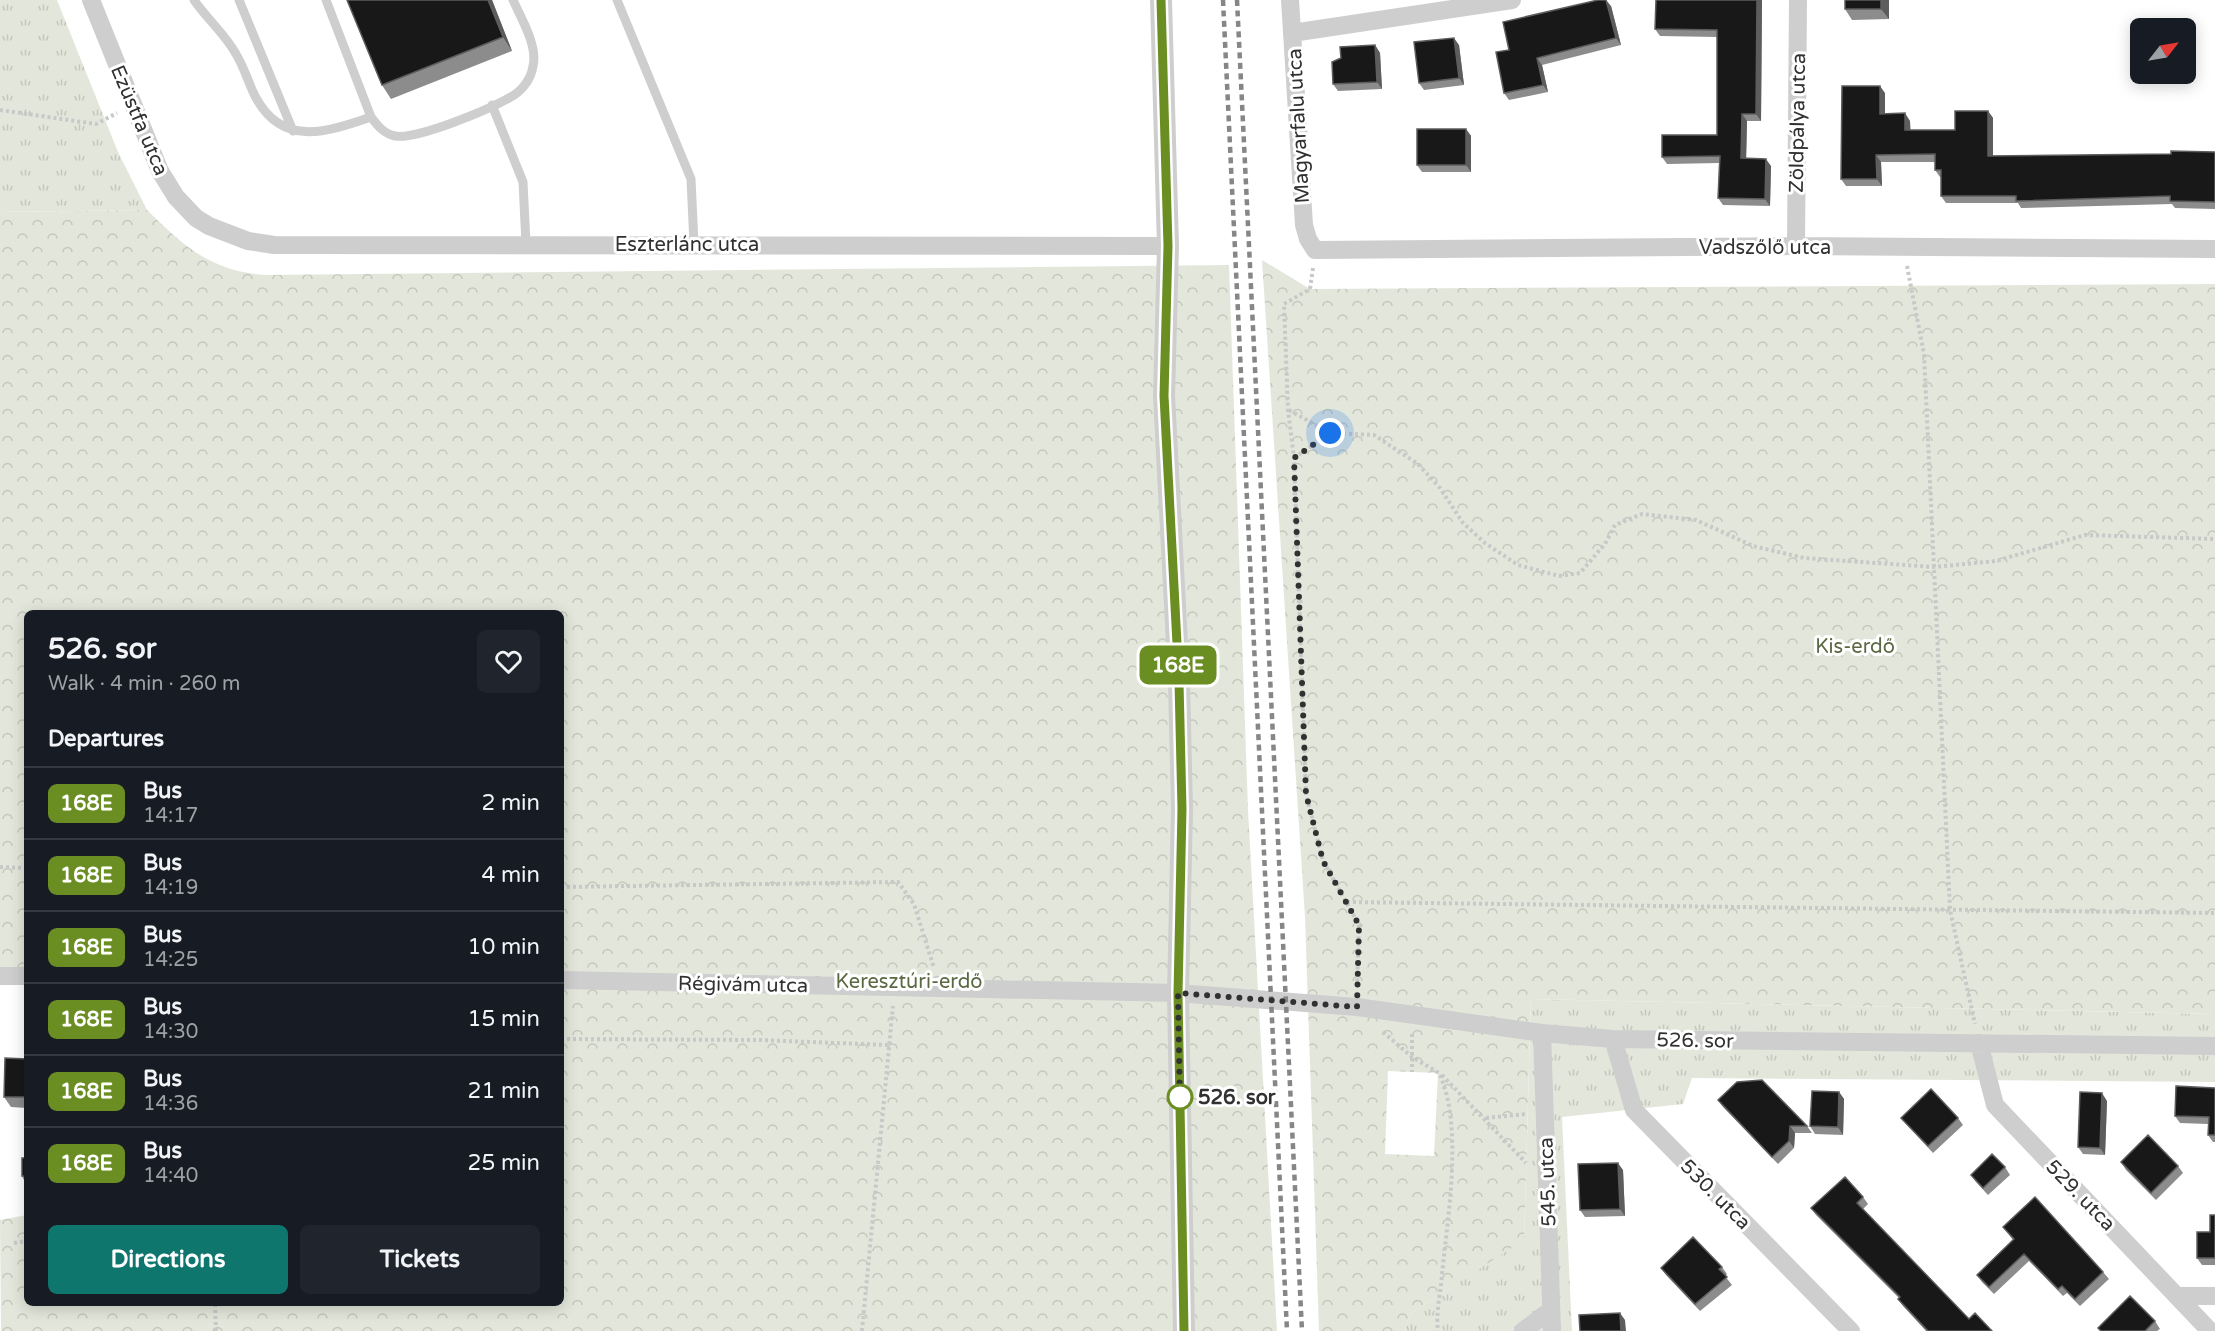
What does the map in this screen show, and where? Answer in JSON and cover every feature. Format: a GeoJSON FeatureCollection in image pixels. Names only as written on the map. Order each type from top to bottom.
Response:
{"type":"FeatureCollection","features":[{"type":"Feature","properties":{"kind":"street","name":"Ezüstfa utca"},"geometry":{"type":"LineString","coordinates":[[91,0],[168,185],[186,208],[209,226]]}},
{"type":"Feature","properties":{"kind":"street"},"geometry":{"type":"LineString","coordinates":[[1161,0],[1168,246],[1164,396],[1179,682],[1182,809],[1178,993],[1184,1331]]}},
{"type":"Feature","properties":{"kind":"street","name":"Magyarfalu utca"},"geometry":{"type":"LineString","coordinates":[[1290,0],[1304,225],[1308,239],[1315,250]]}},
{"type":"Feature","properties":{"kind":"street"},"geometry":{"type":"LineString","coordinates":[[1292,33],[1512,0]]}},
{"type":"Feature","properties":{"kind":"street","name":"Zöldpálya utca"},"geometry":{"type":"LineString","coordinates":[[1796,246],[1798,0]]}},
{"type":"Feature","properties":{"kind":"street","name":"Eszterlánc utca"},"geometry":{"type":"LineString","coordinates":[[209,226],[248,241],[274,245],[1168,246]]}},
{"type":"Feature","properties":{"kind":"street","name":"Vadszőlő utca"},"geometry":{"type":"LineString","coordinates":[[1315,250],[1796,246],[2215,249]]}},
{"type":"Feature","properties":{"kind":"street"},"geometry":{"type":"LineString","coordinates":[[0,976],[24,976]]}},
{"type":"Feature","properties":{"kind":"street","name":"Régivám utca"},"geometry":{"type":"LineString","coordinates":[[564,980],[1178,993]]}},
{"type":"Feature","properties":{"kind":"street","name":"526. sor"},"geometry":{"type":"LineString","coordinates":[[1178,993],[1357,1007],[1542,1033],[1612,1039],[2215,1046]]}},
{"type":"Feature","properties":{"kind":"street","name":"545. utca"},"geometry":{"type":"LineString","coordinates":[[1542,1033],[1552,1331]]}},
{"type":"Feature","properties":{"kind":"street","name":"530. utca"},"geometry":{"type":"LineString","coordinates":[[1612,1039],[1634,1110],[1851,1331]]}},
{"type":"Feature","properties":{"kind":"street","name":"529. utca"},"geometry":{"type":"LineString","coordinates":[[1979,1043],[1995,1105],[2210,1331]]}},
{"type":"Feature","properties":{"kind":"street"},"geometry":{"type":"LineString","coordinates":[[2177,1296],[2215,1296]]}},
{"type":"Feature","properties":{"kind":"street"},"geometry":{"type":"LineString","coordinates":[[1523,1331],[1551,1310]]}},
{"type":"Feature","properties":{"kind":"lane"},"geometry":{"type":"LineString","coordinates":[[194,0],[236,54],[256,98],[271,116],[292,131],[304,133],[337,128],[371,117]]}},
{"type":"Feature","properties":{"kind":"lane"},"geometry":{"type":"LineString","coordinates":[[239,0],[292,131]]}},
{"type":"Feature","properties":{"kind":"lane"},"geometry":{"type":"LineString","coordinates":[[326,0],[371,117],[381,130],[394,136],[415,136],[510,98],[526,84],[534,65],[531,46],[513,0]]}},
{"type":"Feature","properties":{"kind":"lane"},"geometry":{"type":"LineString","coordinates":[[617,0],[691,179],[694,244]]}},
{"type":"Feature","properties":{"kind":"lane"},"geometry":{"type":"LineString","coordinates":[[492,105],[523,182],[526,244]]}},
{"type":"Feature","properties":{"kind":"path"},"geometry":{"type":"LineString","coordinates":[[0,110],[96,124],[133,104]]}},
{"type":"Feature","properties":{"kind":"path"},"geometry":{"type":"LineString","coordinates":[[1903,247],[1924,354],[1950,910],[1979,1043]]}},
{"type":"Feature","properties":{"kind":"path"},"geometry":{"type":"LineString","coordinates":[[1315,250],[1310,289],[1284,304],[1288,410],[1294,458],[1306,794],[1323,861],[1359,925],[1357,1007],[1412,1057],[1439,1073],[1485,1118],[1547,1185]]}},
{"type":"Feature","properties":{"kind":"path"},"geometry":{"type":"LineString","coordinates":[[1288,410],[1330,433],[1374,435],[1418,464],[1440,488],[1463,523],[1485,543],[1518,565],[1558,576],[1580,573],[1605,544],[1615,525],[1642,514],[1696,520],[1753,546],[1804,558],[1934,567],[1996,561],[2085,535],[2215,539]]}},
{"type":"Feature","properties":{"kind":"path"},"geometry":{"type":"LineString","coordinates":[[1294,458],[1330,433]]}},
{"type":"Feature","properties":{"kind":"path"},"geometry":{"type":"LineString","coordinates":[[0,867],[24,868]]}},
{"type":"Feature","properties":{"kind":"path"},"geometry":{"type":"LineString","coordinates":[[564,887],[898,882],[914,904],[935,971],[934,988]]}},
{"type":"Feature","properties":{"kind":"path"},"geometry":{"type":"LineString","coordinates":[[1346,902],[2215,913]]}},
{"type":"Feature","properties":{"kind":"path"},"geometry":{"type":"LineString","coordinates":[[862,1331],[888,1045],[896,987]]}},
{"type":"Feature","properties":{"kind":"path"},"geometry":{"type":"LineString","coordinates":[[1412,1015],[1412,1072]]}},
{"type":"Feature","properties":{"kind":"path"},"geometry":{"type":"LineString","coordinates":[[564,1039],[759,1040],[888,1045]]}},
{"type":"Feature","properties":{"kind":"path"},"geometry":{"type":"LineString","coordinates":[[1438,1331],[1452,1139],[1448,1097],[1439,1073]]}},
{"type":"Feature","properties":{"kind":"path"},"geometry":{"type":"LineString","coordinates":[[1485,1118],[1545,1112]]}},
{"type":"Feature","properties":{"kind":"path"},"geometry":{"type":"LineString","coordinates":[[14,1243],[24,1241]]}},
{"type":"Feature","properties":{"kind":"path"},"geometry":{"type":"LineString","coordinates":[[215,1306],[216,1331]]}},
{"type":"Feature","properties":{"kind":"green space"},"geometry":{"type":"Polygon","coordinates":[[[0,0],[57,0],[118,152],[147,210],[0,212],[0,0]]]}},
{"type":"Feature","properties":{"kind":"green space","name":"Keresztúri-erdő"},"geometry":{"type":"Polygon","coordinates":[[[147,210],[173,235],[213,262],[246,273],[265,275],[1229,265],[1248,810],[1277,1331],[1,1331],[0,1220],[24,1216],[24,1306],[564,1306],[564,610],[24,610],[24,970],[0,969],[0,212],[147,210]]]}},
{"type":"Feature","properties":{"kind":"green space","name":"Kis-erdő"},"geometry":{"type":"Polygon","coordinates":[[[1262,260],[1310,289],[2215,284],[2215,1014],[1531,999],[1524,1240],[1410,1314],[1404,1331],[1319,1331],[1305,917],[1262,260]],[[1388,1071],[1385,1154],[1434,1156],[1438,1073],[1388,1071]]]}},
{"type":"Feature","properties":{"kind":"green space"},"geometry":{"type":"Polygon","coordinates":[[[1531,999],[2215,1014],[2215,1082],[1692,1078],[1683,1104],[1562,1117],[1572,1331],[1404,1331],[1410,1314],[1524,1239],[1531,999]]]}},
{"type":"Feature","properties":{"kind":"building"},"geometry":{"type":"Polygon","coordinates":[[[347,0],[488,0],[503,37],[382,85],[347,0]]]}},
{"type":"Feature","properties":{"kind":"building"},"geometry":{"type":"Polygon","coordinates":[[[1606,0],[1616,38],[1537,58],[1543,85],[1504,93],[1496,52],[1509,50],[1503,22],[1606,0]]]}},
{"type":"Feature","properties":{"kind":"building"},"geometry":{"type":"Polygon","coordinates":[[[1656,0],[1757,0],[1756,114],[1742,114],[1741,158],[1766,159],[1765,199],[1718,198],[1720,156],[1662,157],[1662,135],[1717,135],[1717,30],[1655,29],[1656,0]]]}},
{"type":"Feature","properties":{"kind":"building"},"geometry":{"type":"Polygon","coordinates":[[[1845,0],[1881,0],[1881,9],[1845,9],[1845,0]]]}},
{"type":"Feature","properties":{"kind":"building"},"geometry":{"type":"Polygon","coordinates":[[[1454,38],[1459,78],[1419,83],[1414,42],[1454,38]]]}},
{"type":"Feature","properties":{"kind":"building"},"geometry":{"type":"Polygon","coordinates":[[[1375,45],[1377,82],[1333,84],[1332,62],[1341,58],[1340,47],[1375,45]]]}},
{"type":"Feature","properties":{"kind":"building"},"geometry":{"type":"Polygon","coordinates":[[[1842,86],[1880,86],[1880,114],[1905,113],[1905,130],[1955,130],[1955,111],[1988,111],[1988,156],[2215,152],[2215,202],[2170,201],[2170,196],[2016,201],[2016,196],[1941,196],[1941,170],[1935,170],[1935,154],[1876,155],[1877,179],[1841,179],[1842,86]]]}},
{"type":"Feature","properties":{"kind":"building"},"geometry":{"type":"Polygon","coordinates":[[[1417,129],[1466,129],[1466,165],[1417,165],[1417,129]]]}},
{"type":"Feature","properties":{"kind":"building"},"geometry":{"type":"Polygon","coordinates":[[[5,1058],[24,1059],[24,1097],[4,1097],[5,1058]]]}},
{"type":"Feature","properties":{"kind":"building"},"geometry":{"type":"Polygon","coordinates":[[[1762,1080],[1807,1126],[1790,1126],[1789,1141],[1772,1157],[1718,1100],[1737,1082],[1762,1080]]]}},
{"type":"Feature","properties":{"kind":"building"},"geometry":{"type":"Polygon","coordinates":[[[2176,1086],[2215,1088],[2215,1135],[2208,1135],[2209,1117],[2175,1116],[2176,1086]]]}},
{"type":"Feature","properties":{"kind":"building"},"geometry":{"type":"Polygon","coordinates":[[[1931,1089],[1958,1118],[1928,1146],[1901,1118],[1931,1089]]]}},
{"type":"Feature","properties":{"kind":"building"},"geometry":{"type":"Polygon","coordinates":[[[1812,1091],[1839,1092],[1838,1127],[1810,1126],[1812,1091]]]}},
{"type":"Feature","properties":{"kind":"building"},"geometry":{"type":"Polygon","coordinates":[[[2080,1092],[2102,1093],[2100,1148],[2078,1147],[2080,1092]]]}},
{"type":"Feature","properties":{"kind":"building"},"geometry":{"type":"Polygon","coordinates":[[[2148,1135],[2178,1166],[2151,1193],[2121,1162],[2148,1135]]]}},
{"type":"Feature","properties":{"kind":"building"},"geometry":{"type":"Polygon","coordinates":[[[1992,1154],[2005,1167],[1983,1188],[1971,1175],[1992,1154]]]}},
{"type":"Feature","properties":{"kind":"building"},"geometry":{"type":"Polygon","coordinates":[[[22,1158],[24,1158],[24,1176],[22,1176],[22,1158]]]}},
{"type":"Feature","properties":{"kind":"building"},"geometry":{"type":"Polygon","coordinates":[[[1618,1163],[1620,1209],[1580,1210],[1578,1164],[1618,1163]]]}},
{"type":"Feature","properties":{"kind":"building"},"geometry":{"type":"Polygon","coordinates":[[[1845,1177],[1863,1197],[1857,1203],[1969,1319],[1975,1313],[1992,1331],[1928,1331],[1898,1299],[1900,1297],[1811,1208],[1845,1177]]]}},
{"type":"Feature","properties":{"kind":"building"},"geometry":{"type":"Polygon","coordinates":[[[2035,1197],[2103,1272],[2075,1299],[2062,1286],[2058,1289],[2024,1254],[1989,1287],[1977,1275],[2014,1239],[2003,1227],[2035,1197]]]}},
{"type":"Feature","properties":{"kind":"building"},"geometry":{"type":"Polygon","coordinates":[[[2210,1215],[2215,1215],[2215,1258],[2197,1258],[2197,1232],[2210,1232],[2210,1215]]]}},
{"type":"Feature","properties":{"kind":"building"},"geometry":{"type":"Polygon","coordinates":[[[1693,1237],[1722,1267],[1719,1269],[1727,1277],[1695,1304],[1661,1268],[1693,1237]]]}},
{"type":"Feature","properties":{"kind":"building"},"geometry":{"type":"Polygon","coordinates":[[[2130,1296],[2155,1321],[2145,1331],[2101,1331],[2098,1328],[2130,1296]]]}},
{"type":"Feature","properties":{"kind":"building"},"geometry":{"type":"Polygon","coordinates":[[[1620,1313],[1621,1331],[1580,1331],[1579,1315],[1620,1313]]]}},
{"type":"Feature","properties":{"kind":"railway"},"geometry":{"type":"LineString","coordinates":[[1223,0],[1287,1331]]}},
{"type":"Feature","properties":{"kind":"railway"},"geometry":{"type":"LineString","coordinates":[[1237,0],[1302,1331]]}},
{"type":"Feature","properties":{"kind":"bus line","name":"168E"},"geometry":{"type":"LineString","coordinates":[[1161,0],[1168,246],[1164,396],[1179,682],[1182,809],[1178,993],[1184,1331]]}},
{"type":"Feature","properties":{"kind":"place","name":"526. sor"},"geometry":{"type":"Point","coordinates":[1180,1097]}},
{"type":"Feature","properties":{"kind":"route"},"geometry":{"type":"LineString","coordinates":[[1180,1097],[1180,1106],[1178,993],[1357,1007],[1359,925],[1323,861],[1306,794],[1294,458],[1330,433]]}}]}
